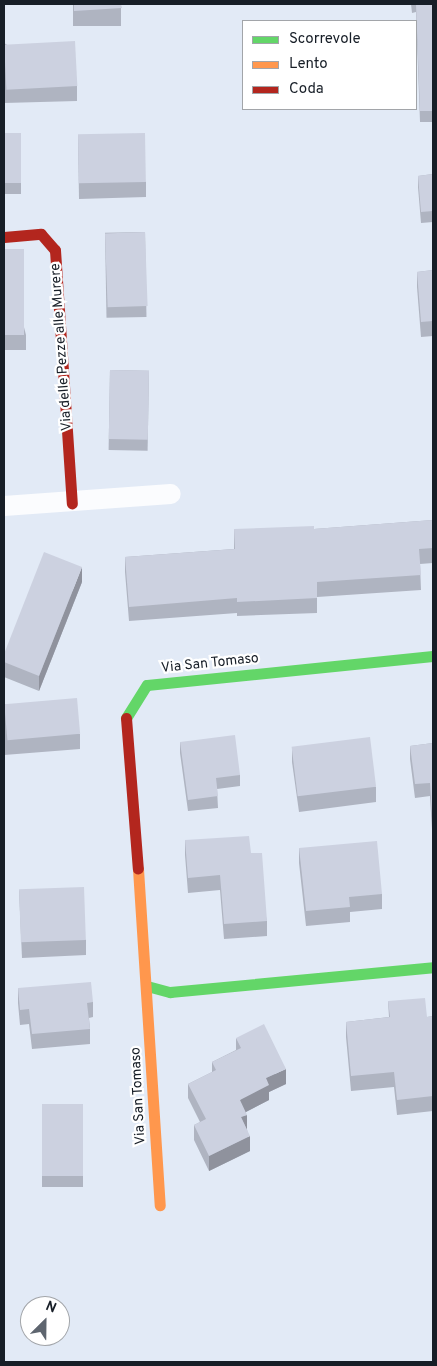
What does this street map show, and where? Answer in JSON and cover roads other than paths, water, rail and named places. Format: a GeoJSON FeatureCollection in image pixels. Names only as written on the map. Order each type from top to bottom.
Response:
{"type":"FeatureCollection","features":[{"type":"Feature","properties":{"kind":"street","name":"Via delle Pezze alle Murere"},"geometry":{"type":"LineString","coordinates":[[4,237],[41,234],[55,250],[72,503]]}},
{"type":"Feature","properties":{"kind":"street"},"geometry":{"type":"LineString","coordinates":[[4,506],[72,503],[171,494]]}},
{"type":"Feature","properties":{"kind":"street","name":"Via San Tomaso"},"geometry":{"type":"LineString","coordinates":[[160,1205],[147,986],[126,716],[147,685],[433,656]]}},
{"type":"Feature","properties":{"kind":"street"},"geometry":{"type":"LineString","coordinates":[[147,986],[170,992],[433,967]]}}]}
